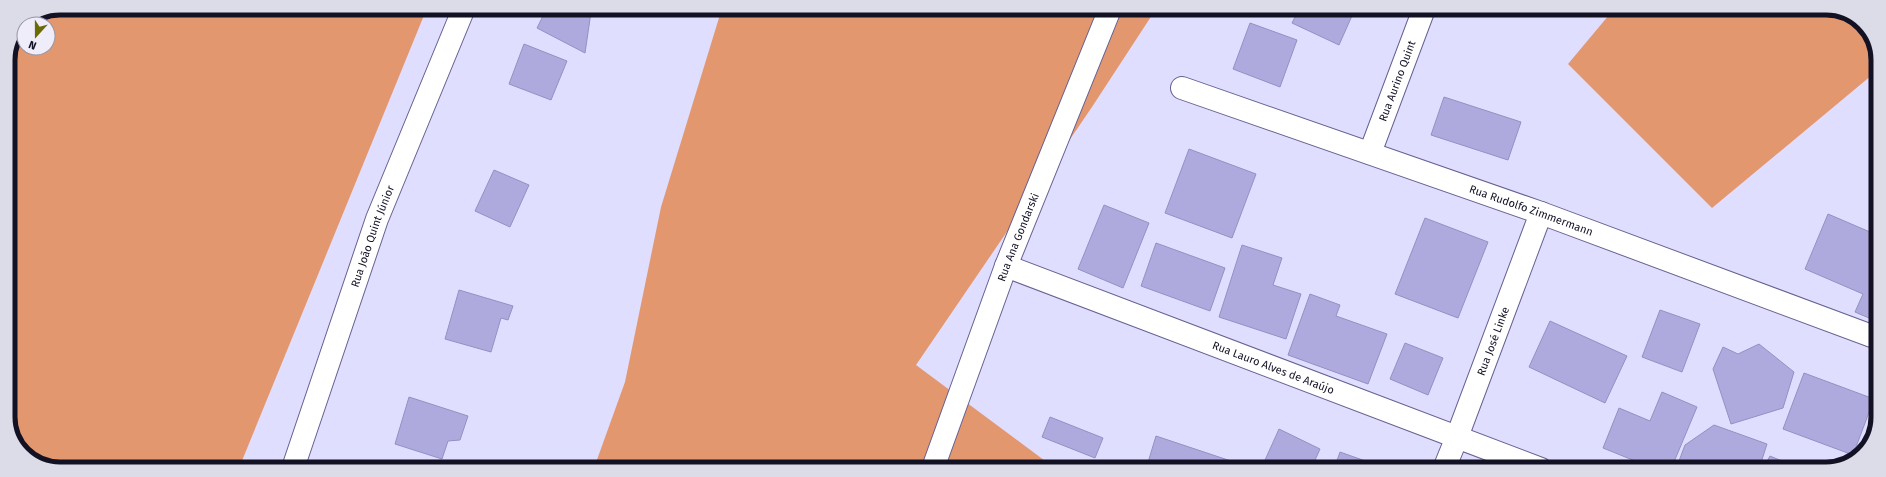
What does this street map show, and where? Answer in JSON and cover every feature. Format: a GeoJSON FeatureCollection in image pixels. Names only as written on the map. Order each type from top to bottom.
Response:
{"type":"FeatureCollection","features":[{"type":"Feature","properties":{"kind":"street","name":"Rua João Quint Júnior"},"geometry":{"type":"LineString","coordinates":[[295,462],[377,219],[461,15]]}},
{"type":"Feature","properties":{"kind":"street","name":"Rua Ana Gondarski"},"geometry":{"type":"LineString","coordinates":[[935,462],[1006,266],[1108,15]]}},
{"type":"Feature","properties":{"kind":"street","name":"Rua Aurino Quint"},"geometry":{"type":"LineString","coordinates":[[1370,153],[1422,15]]}},
{"type":"Feature","properties":{"kind":"street","name":"Rua Rudolfo Zimmermann"},"geometry":{"type":"LineString","coordinates":[[1182,88],[1541,213],[1871,336]]}},
{"type":"Feature","properties":{"kind":"street","name":"Rua José Linke"},"geometry":{"type":"LineString","coordinates":[[1447,462],[1541,213]]}},
{"type":"Feature","properties":{"kind":"street","name":"Rua Lauro Alves de Araújo"},"geometry":{"type":"LineString","coordinates":[[1006,266],[1523,462]]}},
{"type":"Feature","properties":{"kind":"shaded area"},"geometry":{"type":"Polygon","coordinates":[[[424,15],[241,462],[51,461],[43,459],[30,451],[18,434],[15,420],[15,60],[16,51],[16,56],[56,56],[56,16],[51,16],[424,15]]]}},
{"type":"Feature","properties":{"kind":"shaded area"},"geometry":{"type":"Polygon","coordinates":[[[720,15],[1152,15],[1092,107],[916,365],[1047,462],[596,462],[625,382],[661,207],[720,15]]]}},
{"type":"Feature","properties":{"kind":"shaded area"},"geometry":{"type":"Polygon","coordinates":[[[1609,15],[1826,15],[1843,18],[1854,24],[1860,30],[1868,43],[1871,57],[1871,76],[1712,208],[1568,64],[1609,15]]]}},
{"type":"Feature","properties":{"kind":"building"},"geometry":{"type":"Polygon","coordinates":[[[544,15],[591,15],[585,53],[537,28],[544,15]]]}},
{"type":"Feature","properties":{"kind":"building"},"geometry":{"type":"Polygon","coordinates":[[[1296,15],[1352,15],[1339,45],[1292,23],[1296,15]]]}},
{"type":"Feature","properties":{"kind":"building"},"geometry":{"type":"Polygon","coordinates":[[[1250,23],[1297,40],[1280,87],[1233,69],[1250,23]]]}},
{"type":"Feature","properties":{"kind":"building"},"geometry":{"type":"Polygon","coordinates":[[[524,44],[567,61],[551,100],[509,84],[524,44]]]}},
{"type":"Feature","properties":{"kind":"building"},"geometry":{"type":"Polygon","coordinates":[[[1444,97],[1521,122],[1508,160],[1431,135],[1444,97]]]}},
{"type":"Feature","properties":{"kind":"building"},"geometry":{"type":"Polygon","coordinates":[[[1189,149],[1256,174],[1232,238],[1165,213],[1189,149]]]}},
{"type":"Feature","properties":{"kind":"building"},"geometry":{"type":"Polygon","coordinates":[[[494,170],[529,185],[510,227],[475,211],[494,170]]]}},
{"type":"Feature","properties":{"kind":"building"},"geometry":{"type":"Polygon","coordinates":[[[1104,205],[1149,223],[1123,288],[1078,269],[1104,205]]]}},
{"type":"Feature","properties":{"kind":"building"},"geometry":{"type":"Polygon","coordinates":[[[1828,214],[1871,232],[1871,319],[1855,312],[1863,294],[1805,269],[1828,214]]]}},
{"type":"Feature","properties":{"kind":"building"},"geometry":{"type":"Polygon","coordinates":[[[1425,218],[1488,242],[1458,318],[1395,294],[1425,218]]]}},
{"type":"Feature","properties":{"kind":"building"},"geometry":{"type":"Polygon","coordinates":[[[1156,243],[1225,268],[1210,311],[1141,286],[1156,243]]]}},
{"type":"Feature","properties":{"kind":"building"},"geometry":{"type":"Polygon","coordinates":[[[1242,245],[1282,258],[1273,285],[1301,294],[1286,339],[1219,317],[1242,245]]]}},
{"type":"Feature","properties":{"kind":"building"},"geometry":{"type":"Polygon","coordinates":[[[459,290],[513,306],[508,320],[501,318],[491,352],[445,339],[459,290]]]}},
{"type":"Feature","properties":{"kind":"building"},"geometry":{"type":"Polygon","coordinates":[[[1310,294],[1340,305],[1336,316],[1387,334],[1368,384],[1288,355],[1310,294]]]}},
{"type":"Feature","properties":{"kind":"building"},"geometry":{"type":"Polygon","coordinates":[[[1660,310],[1700,324],[1682,372],[1642,357],[1660,310]]]}},
{"type":"Feature","properties":{"kind":"building"},"geometry":{"type":"Polygon","coordinates":[[[1550,321],[1627,356],[1605,403],[1529,367],[1550,321]]]}},
{"type":"Feature","properties":{"kind":"building"},"geometry":{"type":"Polygon","coordinates":[[[1405,343],[1443,358],[1428,395],[1390,379],[1405,343]]]}},
{"type":"Feature","properties":{"kind":"building"},"geometry":{"type":"Polygon","coordinates":[[[1759,344],[1794,372],[1783,408],[1731,424],[1713,369],[1723,347],[1738,354],[1759,344]]]}},
{"type":"Feature","properties":{"kind":"building"},"geometry":{"type":"Polygon","coordinates":[[[1804,373],[1871,398],[1871,407],[1854,452],[1851,454],[1783,429],[1804,373]]]}},
{"type":"Feature","properties":{"kind":"building"},"geometry":{"type":"Polygon","coordinates":[[[1662,392],[1697,407],[1674,462],[1638,462],[1603,448],[1619,408],[1650,421],[1662,392]]]}},
{"type":"Feature","properties":{"kind":"building"},"geometry":{"type":"Polygon","coordinates":[[[409,397],[468,416],[460,440],[448,441],[442,459],[395,444],[409,397]]]}},
{"type":"Feature","properties":{"kind":"building"},"geometry":{"type":"Polygon","coordinates":[[[1050,417],[1103,438],[1095,458],[1042,437],[1050,417]]]}},
{"type":"Feature","properties":{"kind":"building"},"geometry":{"type":"Polygon","coordinates":[[[1714,425],[1767,444],[1761,462],[1679,462],[1685,445],[1714,425]]]}},
{"type":"Feature","properties":{"kind":"building"},"geometry":{"type":"Polygon","coordinates":[[[1279,429],[1320,449],[1314,462],[1264,462],[1279,429]]]}},
{"type":"Feature","properties":{"kind":"building"},"geometry":{"type":"Polygon","coordinates":[[[1156,436],[1234,462],[1148,462],[1156,436]]]}},
{"type":"Feature","properties":{"kind":"building"},"geometry":{"type":"Polygon","coordinates":[[[1340,452],[1368,462],[1336,462],[1340,452]]]}},
{"type":"Feature","properties":{"kind":"building"},"geometry":{"type":"Polygon","coordinates":[[[1770,456],[1784,462],[1767,462],[1770,456]]]}}]}
